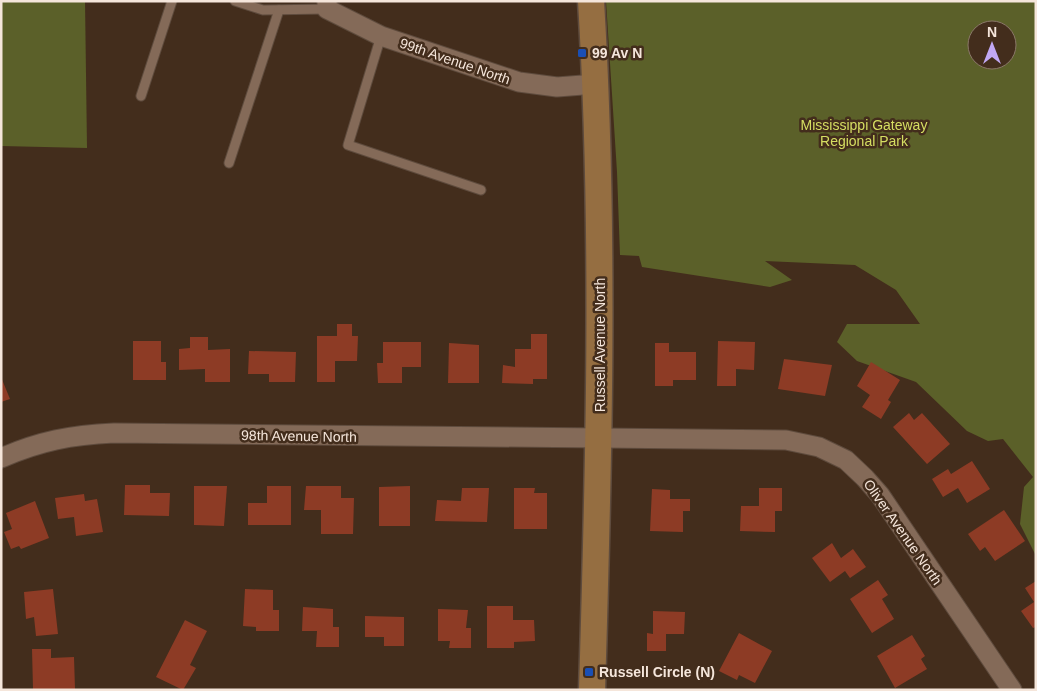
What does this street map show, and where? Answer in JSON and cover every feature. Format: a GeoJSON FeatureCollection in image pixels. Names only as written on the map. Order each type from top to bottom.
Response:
{"type":"FeatureCollection","features":[{"type":"Feature","properties":{"kind":"street","name":"Russell Avenue North"},"geometry":{"type":"LineString","coordinates":[[591,1],[596,84],[601,254],[600,439],[592,690]]}},
{"type":"Feature","properties":{"kind":"street","name":"99th Avenue North"},"geometry":{"type":"LineString","coordinates":[[327,5],[381,36],[519,82],[557,87],[596,84]]}},
{"type":"Feature","properties":{"kind":"street","name":"98th Avenue North"},"geometry":{"type":"LineString","coordinates":[[1,458],[53,439],[114,433],[600,439]]}},
{"type":"Feature","properties":{"kind":"street","name":"Oliver Avenue North"},"geometry":{"type":"LineString","coordinates":[[600,439],[786,440],[819,446],[846,460],[880,495],[1012,690]]}},
{"type":"Feature","properties":{"kind":"lane"},"geometry":{"type":"LineString","coordinates":[[141,96],[172,1]]}},
{"type":"Feature","properties":{"kind":"lane"},"geometry":{"type":"LineString","coordinates":[[235,1],[262,10],[327,5]]}},
{"type":"Feature","properties":{"kind":"lane"},"geometry":{"type":"LineString","coordinates":[[229,163],[280,10]]}},
{"type":"Feature","properties":{"kind":"lane"},"geometry":{"type":"LineString","coordinates":[[381,36],[348,146],[481,190]]}},
{"type":"Feature","properties":{"kind":"green space"},"geometry":{"type":"Polygon","coordinates":[[[1,1],[85,1],[87,148],[1,146],[1,1]]]}},
{"type":"Feature","properties":{"kind":"green space","name":"Mississippi Gateway Regional Park"},"geometry":{"type":"Polygon","coordinates":[[[606,1],[1036,1],[1036,556],[1020,524],[1024,487],[1033,477],[1003,439],[988,441],[967,431],[916,382],[857,361],[837,342],[847,324],[920,324],[896,290],[855,265],[765,261],[792,280],[770,287],[642,267],[639,256],[620,255],[617,172],[606,1]]]}},
{"type":"Feature","properties":{"kind":"building"},"geometry":{"type":"Polygon","coordinates":[[[337,324],[352,324],[352,336],[358,336],[357,361],[335,361],[335,382],[317,382],[317,336],[337,336],[337,324]]]}},
{"type":"Feature","properties":{"kind":"building"},"geometry":{"type":"Polygon","coordinates":[[[531,334],[547,334],[547,379],[533,379],[533,384],[502,383],[503,365],[515,367],[515,349],[531,349],[531,334]]]}},
{"type":"Feature","properties":{"kind":"building"},"geometry":{"type":"Polygon","coordinates":[[[190,337],[208,337],[208,350],[230,349],[230,382],[205,382],[205,369],[179,370],[179,349],[190,348],[190,337]]]}},
{"type":"Feature","properties":{"kind":"building"},"geometry":{"type":"Polygon","coordinates":[[[133,341],[161,341],[161,362],[166,362],[166,380],[133,380],[133,341]]]}},
{"type":"Feature","properties":{"kind":"building"},"geometry":{"type":"Polygon","coordinates":[[[718,341],[755,342],[754,370],[736,369],[736,386],[717,386],[718,341]]]}},
{"type":"Feature","properties":{"kind":"building"},"geometry":{"type":"Polygon","coordinates":[[[383,342],[421,342],[421,367],[402,367],[402,383],[378,383],[377,363],[383,363],[383,342]]]}},
{"type":"Feature","properties":{"kind":"building"},"geometry":{"type":"Polygon","coordinates":[[[449,343],[479,345],[479,383],[448,383],[449,343]]]}},
{"type":"Feature","properties":{"kind":"building"},"geometry":{"type":"Polygon","coordinates":[[[655,343],[669,343],[669,352],[696,352],[696,380],[673,380],[673,386],[655,386],[655,343]]]}},
{"type":"Feature","properties":{"kind":"building"},"geometry":{"type":"Polygon","coordinates":[[[249,351],[296,352],[295,382],[269,382],[269,374],[248,374],[249,351]]]}},
{"type":"Feature","properties":{"kind":"building"},"geometry":{"type":"Polygon","coordinates":[[[784,359],[832,365],[825,396],[778,389],[784,359]]]}},
{"type":"Feature","properties":{"kind":"building"},"geometry":{"type":"Polygon","coordinates":[[[871,362],[900,380],[888,400],[891,402],[881,419],[862,407],[870,395],[857,386],[871,362]]]}},
{"type":"Feature","properties":{"kind":"building"},"geometry":{"type":"Polygon","coordinates":[[[1,377],[10,399],[1,402],[1,377]]]}},
{"type":"Feature","properties":{"kind":"building"},"geometry":{"type":"Polygon","coordinates":[[[909,413],[914,420],[922,413],[950,444],[927,464],[893,427],[909,413]]]}},
{"type":"Feature","properties":{"kind":"building"},"geometry":{"type":"Polygon","coordinates":[[[972,461],[990,489],[967,503],[958,488],[943,497],[932,479],[948,469],[951,474],[972,461]]]}},
{"type":"Feature","properties":{"kind":"building"},"geometry":{"type":"Polygon","coordinates":[[[125,485],[150,485],[150,493],[170,493],[169,516],[124,515],[125,485]]]}},
{"type":"Feature","properties":{"kind":"building"},"geometry":{"type":"Polygon","coordinates":[[[194,486],[227,486],[224,526],[194,525],[194,486]]]}},
{"type":"Feature","properties":{"kind":"building"},"geometry":{"type":"Polygon","coordinates":[[[267,486],[291,486],[291,525],[248,525],[248,503],[267,503],[267,486]]]}},
{"type":"Feature","properties":{"kind":"building"},"geometry":{"type":"Polygon","coordinates":[[[306,486],[341,486],[341,498],[354,498],[353,534],[321,534],[321,510],[304,510],[306,486]]]}},
{"type":"Feature","properties":{"kind":"building"},"geometry":{"type":"Polygon","coordinates":[[[410,486],[410,526],[379,526],[379,487],[410,486]]]}},
{"type":"Feature","properties":{"kind":"building"},"geometry":{"type":"Polygon","coordinates":[[[462,488],[489,488],[487,522],[435,521],[437,500],[461,501],[462,488]]]}},
{"type":"Feature","properties":{"kind":"building"},"geometry":{"type":"Polygon","coordinates":[[[514,488],[535,488],[534,493],[547,493],[547,529],[514,529],[514,488]]]}},
{"type":"Feature","properties":{"kind":"building"},"geometry":{"type":"Polygon","coordinates":[[[759,488],[782,488],[782,511],[775,511],[775,532],[740,531],[741,506],[759,506],[759,488]]]}},
{"type":"Feature","properties":{"kind":"building"},"geometry":{"type":"Polygon","coordinates":[[[652,489],[670,490],[670,499],[690,499],[690,511],[683,511],[683,532],[650,531],[652,489]]]}},
{"type":"Feature","properties":{"kind":"building"},"geometry":{"type":"Polygon","coordinates":[[[84,494],[85,501],[97,499],[103,532],[76,536],[74,517],[58,519],[55,498],[84,494]]]}},
{"type":"Feature","properties":{"kind":"building"},"geometry":{"type":"Polygon","coordinates":[[[35,501],[49,538],[21,549],[19,546],[11,549],[4,532],[12,529],[6,513],[35,501]]]}},
{"type":"Feature","properties":{"kind":"building"},"geometry":{"type":"Polygon","coordinates":[[[1004,510],[1025,541],[995,561],[985,547],[980,551],[968,534],[1004,510]]]}},
{"type":"Feature","properties":{"kind":"building"},"geometry":{"type":"Polygon","coordinates":[[[832,543],[841,558],[853,549],[866,567],[850,578],[845,571],[830,582],[812,558],[832,543]]]}},
{"type":"Feature","properties":{"kind":"building"},"geometry":{"type":"Polygon","coordinates":[[[878,580],[888,595],[882,599],[894,619],[872,633],[850,599],[878,580]]]}},
{"type":"Feature","properties":{"kind":"building"},"geometry":{"type":"Polygon","coordinates":[[[1036,581],[1036,627],[1033,628],[1021,611],[1034,602],[1025,588],[1036,581]]]}},
{"type":"Feature","properties":{"kind":"building"},"geometry":{"type":"Polygon","coordinates":[[[53,589],[58,634],[36,636],[34,617],[26,619],[24,592],[53,589]]]}},
{"type":"Feature","properties":{"kind":"building"},"geometry":{"type":"Polygon","coordinates":[[[245,589],[273,590],[273,610],[279,610],[279,631],[256,631],[256,627],[243,626],[245,589]]]}},
{"type":"Feature","properties":{"kind":"building"},"geometry":{"type":"Polygon","coordinates":[[[487,606],[513,606],[513,620],[534,620],[535,641],[514,642],[514,648],[487,648],[487,606]]]}},
{"type":"Feature","properties":{"kind":"building"},"geometry":{"type":"Polygon","coordinates":[[[303,607],[333,609],[333,627],[339,627],[339,647],[316,647],[317,631],[302,631],[303,607]]]}},
{"type":"Feature","properties":{"kind":"building"},"geometry":{"type":"Polygon","coordinates":[[[438,609],[468,610],[466,628],[471,628],[471,648],[449,648],[450,641],[438,641],[438,609]]]}},
{"type":"Feature","properties":{"kind":"building"},"geometry":{"type":"Polygon","coordinates":[[[653,611],[685,612],[684,634],[666,634],[666,651],[647,651],[647,633],[653,634],[653,611]]]}},
{"type":"Feature","properties":{"kind":"building"},"geometry":{"type":"Polygon","coordinates":[[[365,616],[404,617],[404,646],[384,646],[384,637],[365,637],[365,616]]]}},
{"type":"Feature","properties":{"kind":"building"},"geometry":{"type":"Polygon","coordinates":[[[185,620],[207,631],[190,665],[196,668],[183,690],[156,677],[185,620]]]}},
{"type":"Feature","properties":{"kind":"building"},"geometry":{"type":"Polygon","coordinates":[[[739,633],[772,651],[755,683],[739,675],[737,680],[719,671],[739,633]]]}},
{"type":"Feature","properties":{"kind":"building"},"geometry":{"type":"Polygon","coordinates":[[[912,635],[925,656],[921,659],[927,669],[895,688],[877,656],[912,635]]]}},
{"type":"Feature","properties":{"kind":"building"},"geometry":{"type":"Polygon","coordinates":[[[32,649],[51,649],[51,658],[74,657],[75,689],[33,689],[32,649]]]}},
{"type":"Feature","properties":{"kind":"place","name":"99 Av N"},"geometry":{"type":"Point","coordinates":[582,53]}},
{"type":"Feature","properties":{"kind":"place","name":"Russell Circle (N)"},"geometry":{"type":"Point","coordinates":[589,672]}}]}
